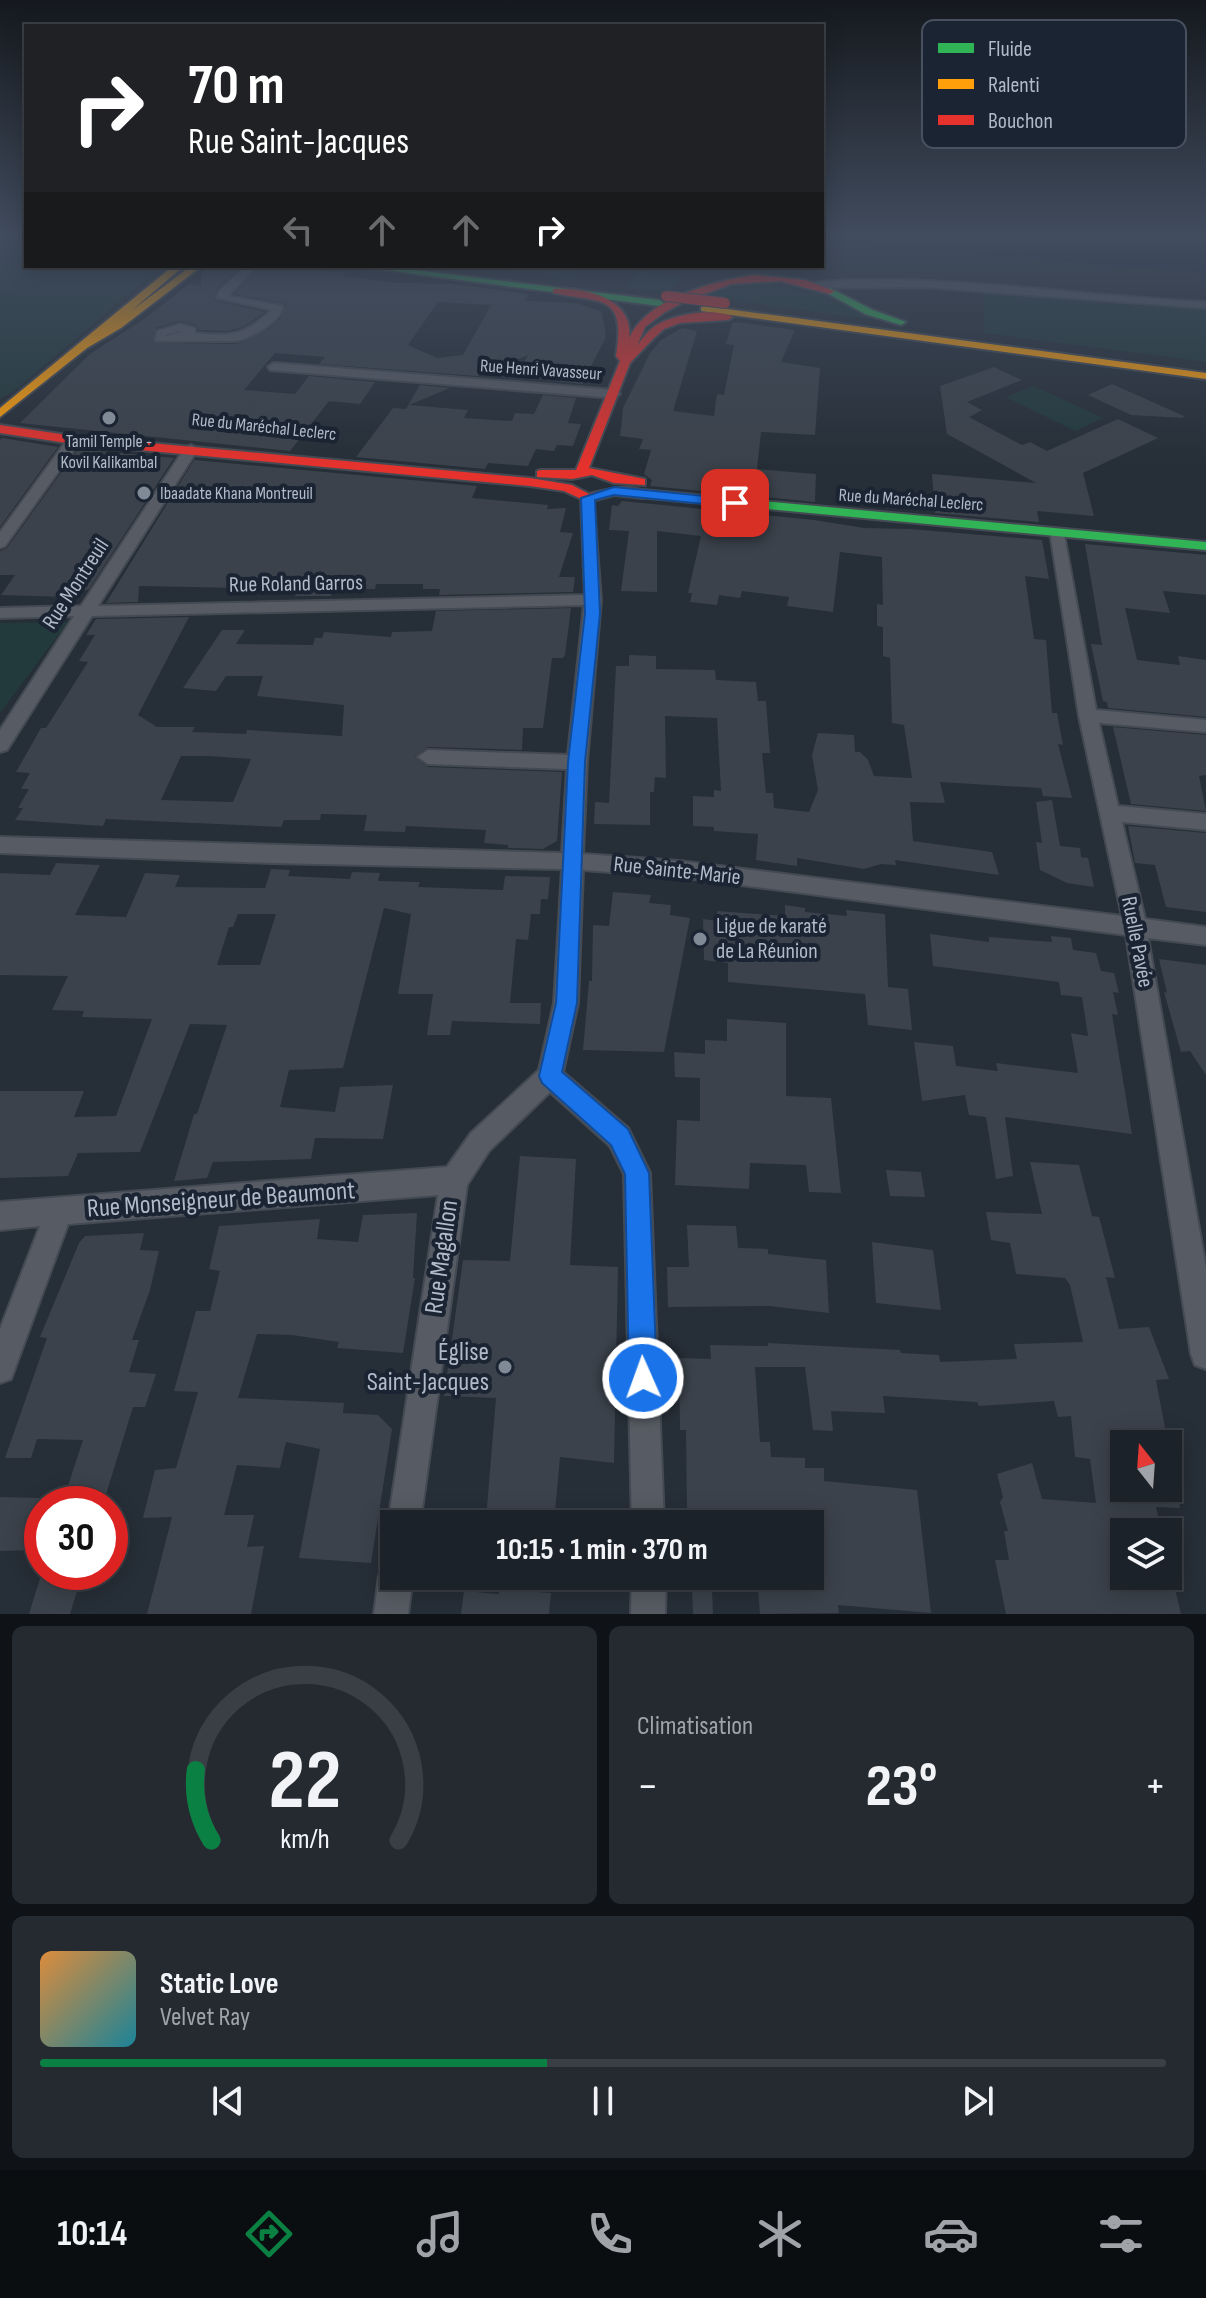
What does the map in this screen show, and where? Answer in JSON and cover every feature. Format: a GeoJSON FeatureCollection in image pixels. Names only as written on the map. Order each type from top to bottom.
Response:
{"type":"FeatureCollection","features":[{"type":"Feature","properties":{"kind":"street"},"geometry":{"type":"LineString","coordinates":[[0,414],[120,314]]}},
{"type":"Feature","properties":{"kind":"street"},"geometry":{"type":"LineString","coordinates":[[82,346],[133,314]]}},
{"type":"Feature","properties":{"kind":"street"},"geometry":{"type":"LineString","coordinates":[[186,335],[220,340],[243,337],[254,333],[274,314]]}},
{"type":"Feature","properties":{"kind":"street"},"geometry":{"type":"LineString","coordinates":[[622,314],[625,326],[621,356],[626,361]]}},
{"type":"Feature","properties":{"kind":"street"},"geometry":{"type":"LineString","coordinates":[[574,478],[599,431],[640,325],[655,314]]}},
{"type":"Feature","properties":{"kind":"street"},"geometry":{"type":"LineString","coordinates":[[750,314],[1206,368]]}},
{"type":"Feature","properties":{"kind":"street"},"geometry":{"type":"LineString","coordinates":[[798,314],[1206,376]]}},
{"type":"Feature","properties":{"kind":"street"},"geometry":{"type":"LineString","coordinates":[[878,314],[943,337]]}},
{"type":"Feature","properties":{"kind":"street"},"geometry":{"type":"LineString","coordinates":[[626,361],[640,355],[651,334],[661,328],[709,317],[740,317],[884,337],[943,337]]}},
{"type":"Feature","properties":{"kind":"street","name":"Rue Henri Vavasseur"},"geometry":{"type":"LineString","coordinates":[[274,367],[614,394]]}},
{"type":"Feature","properties":{"kind":"street","name":"Rue du Maréchal Leclerc"},"geometry":{"type":"LineString","coordinates":[[0,427],[34,424],[574,478],[869,500],[1206,535]]}},
{"type":"Feature","properties":{"kind":"street","name":"Rue du Maréchal Leclerc"},"geometry":{"type":"LineString","coordinates":[[0,427],[74,440],[516,480],[574,478]]}},
{"type":"Feature","properties":{"kind":"street"},"geometry":{"type":"LineString","coordinates":[[599,431],[598,459],[611,481]]}},
{"type":"Feature","properties":{"kind":"street"},"geometry":{"type":"LineString","coordinates":[[0,543],[74,440]]}},
{"type":"Feature","properties":{"kind":"street","name":"Rue Montreuil"},"geometry":{"type":"LineString","coordinates":[[0,745],[191,449]]}},
{"type":"Feature","properties":{"kind":"street","name":"Rue du Maréchal Leclerc"},"geometry":{"type":"LineString","coordinates":[[574,478],[588,498],[611,481],[863,518],[935,521],[1206,546]]}},
{"type":"Feature","properties":{"kind":"street"},"geometry":{"type":"LineString","coordinates":[[448,1182],[480,1142],[550,1076],[566,1003],[577,762],[593,600],[588,498]]}},
{"type":"Feature","properties":{"kind":"street","name":"Ruelle Pavée"},"geometry":{"type":"LineString","coordinates":[[1058,532],[1088,716],[1136,930],[1206,1354]]}},
{"type":"Feature","properties":{"kind":"street","name":"Rue Roland Garros"},"geometry":{"type":"LineString","coordinates":[[0,613],[593,600]]}},
{"type":"Feature","properties":{"kind":"street"},"geometry":{"type":"LineString","coordinates":[[1088,716],[1206,726]]}},
{"type":"Feature","properties":{"kind":"street"},"geometry":{"type":"LineString","coordinates":[[428,757],[577,762]]}},
{"type":"Feature","properties":{"kind":"street"},"geometry":{"type":"LineString","coordinates":[[1110,813],[1206,822]]}},
{"type":"Feature","properties":{"kind":"street","name":"Rue Sainte-Marie"},"geometry":{"type":"LineString","coordinates":[[0,845],[271,855],[572,861],[679,869],[1136,930],[1206,936]]}},
{"type":"Feature","properties":{"kind":"street"},"geometry":{"type":"LineString","coordinates":[[550,1076],[619,1137],[637,1173],[648,1510]]}},
{"type":"Feature","properties":{"kind":"street","name":"Rue Monseigneur de Beaumont"},"geometry":{"type":"LineString","coordinates":[[0,1216],[448,1182]]}},
{"type":"Feature","properties":{"kind":"street","name":"Rue Magallon"},"geometry":{"type":"LineString","coordinates":[[406,1510],[448,1182]]}},
{"type":"Feature","properties":{"kind":"street"},"geometry":{"type":"LineString","coordinates":[[0,1368],[59,1212]]}},
{"type":"Feature","properties":{"kind":"street"},"geometry":{"type":"LineString","coordinates":[[391,1614],[394,1590]]}},
{"type":"Feature","properties":{"kind":"street"},"geometry":{"type":"LineString","coordinates":[[648,1614],[649,1590]]}},
{"type":"Feature","properties":{"kind":"green space"},"geometry":{"type":"Polygon","coordinates":[[[0,314],[105,314],[14,391],[0,399],[0,314]]]}},
{"type":"Feature","properties":{"kind":"green space"},"geometry":{"type":"Polygon","coordinates":[[[836,314],[872,314],[885,321],[836,314]]]}},
{"type":"Feature","properties":{"kind":"green space"},"geometry":{"type":"Polygon","coordinates":[[[984,314],[1206,314],[1206,362],[984,333],[984,314]]]}},
{"type":"Feature","properties":{"kind":"green space"},"geometry":{"type":"Polygon","coordinates":[[[1034,386],[1103,418],[1075,431],[1006,397],[1034,386]]]}},
{"type":"Feature","properties":{"kind":"green space"},"geometry":{"type":"Polygon","coordinates":[[[68,622],[0,713],[0,623],[68,622]]]}},
{"type":"Feature","properties":{"kind":"building"},"geometry":{"type":"Polygon","coordinates":[[[150,314],[262,314],[243,327],[228,331],[198,330],[196,325],[179,321],[156,328],[153,343],[237,344],[267,330],[282,314],[429,314],[408,345],[437,358],[463,355],[486,314],[602,314],[606,337],[582,384],[517,376],[528,355],[477,376],[319,364],[325,357],[275,353],[244,390],[295,394],[309,376],[375,382],[360,404],[329,401],[290,451],[20,423],[90,354],[150,314]]]}},
{"type":"Feature","properties":{"kind":"building"},"geometry":{"type":"Polygon","coordinates":[[[732,323],[795,330],[781,362],[820,368],[815,435],[761,432],[757,469],[816,474],[815,502],[650,486],[652,480],[644,474],[651,450],[639,449],[643,439],[620,436],[623,408],[650,353],[661,340],[682,328],[697,331],[673,411],[714,416],[717,394],[724,395],[734,345],[726,344],[732,323]]]}},
{"type":"Feature","properties":{"kind":"building"},"geometry":{"type":"Polygon","coordinates":[[[994,367],[1022,380],[967,402],[982,410],[969,417],[1022,445],[1030,442],[1047,451],[1118,419],[1158,438],[1083,473],[1094,516],[1037,511],[1039,522],[935,513],[932,474],[1036,483],[947,434],[940,386],[994,367]]]}},
{"type":"Feature","properties":{"kind":"building"},"geometry":{"type":"Polygon","coordinates":[[[1112,384],[1184,416],[1131,415],[1088,395],[1112,384]]]}},
{"type":"Feature","properties":{"kind":"building"},"geometry":{"type":"Polygon","coordinates":[[[420,385],[450,388],[409,405],[468,410],[464,418],[512,421],[515,413],[534,414],[543,395],[576,398],[568,423],[581,424],[573,446],[557,445],[554,451],[536,449],[528,466],[488,463],[485,469],[356,457],[393,408],[406,409],[420,385]]]}},
{"type":"Feature","properties":{"kind":"building"},"geometry":{"type":"Polygon","coordinates":[[[0,440],[58,447],[0,527],[0,440]]]}},
{"type":"Feature","properties":{"kind":"building"},"geometry":{"type":"Polygon","coordinates":[[[78,449],[174,458],[89,589],[69,597],[1,595],[15,575],[0,575],[0,551],[7,548],[78,449]]]}},
{"type":"Feature","properties":{"kind":"building"},"geometry":{"type":"Polygon","coordinates":[[[194,460],[477,486],[472,498],[548,505],[547,509],[566,508],[560,532],[573,533],[559,577],[575,577],[573,592],[439,595],[440,589],[423,589],[423,584],[376,584],[375,589],[333,589],[331,596],[295,596],[297,589],[139,586],[138,602],[106,603],[194,460]]]}},
{"type":"Feature","properties":{"kind":"building"},"geometry":{"type":"Polygon","coordinates":[[[622,501],[814,520],[864,528],[1042,540],[1049,579],[1025,576],[1034,639],[1046,640],[1052,713],[1057,713],[1063,745],[1058,744],[1072,798],[1043,796],[1041,788],[940,782],[945,803],[910,802],[913,841],[992,852],[999,875],[895,860],[896,865],[881,864],[864,869],[797,858],[797,866],[756,860],[758,834],[693,826],[693,796],[714,797],[714,790],[721,791],[717,718],[665,716],[666,778],[655,777],[654,792],[650,792],[650,825],[594,824],[595,802],[609,803],[616,666],[629,666],[629,655],[656,656],[656,669],[715,670],[716,680],[756,682],[758,701],[766,701],[770,753],[762,753],[766,793],[773,793],[774,808],[809,812],[818,790],[812,755],[818,733],[854,735],[855,752],[860,752],[868,760],[874,776],[912,778],[904,725],[892,723],[890,658],[883,656],[883,627],[877,626],[877,604],[883,605],[882,557],[840,552],[833,612],[787,606],[789,597],[742,591],[740,598],[719,595],[717,605],[690,602],[692,593],[688,593],[701,536],[657,531],[657,592],[621,591],[629,531],[609,530],[612,505],[618,506],[622,501]]]}},
{"type":"Feature","properties":{"kind":"building"},"geometry":{"type":"Polygon","coordinates":[[[1085,544],[1206,555],[1206,595],[1163,591],[1170,613],[1125,608],[1137,660],[1180,665],[1178,656],[1206,660],[1206,717],[1108,708],[1107,702],[1103,701],[1091,644],[1102,645],[1085,544]]]}},
{"type":"Feature","properties":{"kind":"building"},"geometry":{"type":"Polygon","coordinates":[[[571,608],[565,655],[563,658],[552,658],[543,728],[523,728],[522,750],[428,747],[415,757],[428,767],[562,772],[557,841],[543,849],[508,848],[508,845],[484,843],[486,830],[406,826],[405,832],[364,831],[367,815],[321,814],[320,820],[284,820],[281,827],[106,819],[103,826],[15,820],[23,808],[18,808],[29,789],[21,789],[30,773],[16,772],[41,728],[46,728],[88,662],[79,661],[95,635],[86,635],[96,619],[189,617],[138,715],[157,727],[195,727],[192,732],[246,734],[247,730],[342,736],[344,705],[257,696],[263,676],[226,676],[216,691],[183,688],[222,630],[245,630],[236,644],[313,645],[315,638],[322,638],[324,632],[391,637],[392,632],[432,631],[436,611],[571,608]],[[181,756],[161,800],[233,802],[251,759],[181,756]]]}},
{"type":"Feature","properties":{"kind":"building"},"geometry":{"type":"Polygon","coordinates":[[[1113,727],[1206,735],[1206,775],[1199,776],[1206,811],[1131,804],[1113,727]]]}},
{"type":"Feature","properties":{"kind":"building"},"geometry":{"type":"Polygon","coordinates":[[[1052,800],[1060,846],[1080,848],[1081,857],[1088,858],[1094,887],[1067,883],[1040,870],[1036,842],[1042,843],[1036,802],[1052,800]]]}},
{"type":"Feature","properties":{"kind":"building"},"geometry":{"type":"Polygon","coordinates":[[[1128,826],[1206,833],[1206,912],[1166,907],[1155,865],[1135,863],[1128,826]]]}},
{"type":"Feature","properties":{"kind":"building"},"geometry":{"type":"Polygon","coordinates":[[[56,863],[100,865],[75,915],[126,917],[145,873],[180,875],[175,887],[265,888],[271,869],[290,870],[288,876],[350,879],[352,872],[380,873],[378,881],[420,882],[418,887],[503,890],[505,876],[550,877],[548,899],[541,899],[540,914],[531,914],[528,940],[516,939],[510,1003],[541,1003],[540,1024],[452,1021],[450,1035],[427,1035],[433,994],[398,994],[411,914],[384,908],[343,1068],[289,1070],[280,1107],[335,1112],[340,1087],[393,1085],[383,1139],[315,1138],[311,1159],[213,1162],[207,1178],[174,1181],[194,1114],[197,1114],[227,1025],[190,1024],[140,1152],[78,1153],[68,1176],[0,1178],[0,1091],[84,1091],[74,1117],[116,1116],[152,1019],[82,1017],[84,1011],[52,1010],[68,976],[0,975],[0,873],[50,875],[56,863]],[[238,914],[233,927],[229,927],[217,965],[260,965],[276,914],[238,914]]]}},
{"type":"Feature","properties":{"kind":"building"},"geometry":{"type":"Polygon","coordinates":[[[613,892],[651,895],[649,903],[671,905],[670,915],[690,918],[664,1052],[583,1050],[589,981],[592,981],[593,925],[609,926],[613,892]]]}},
{"type":"Feature","properties":{"kind":"building"},"geometry":{"type":"Polygon","coordinates":[[[785,905],[805,908],[805,912],[847,916],[846,910],[885,914],[888,987],[908,989],[912,1030],[868,1025],[865,994],[728,982],[728,963],[704,960],[703,919],[717,921],[717,911],[785,916],[785,905]]]}},
{"type":"Feature","properties":{"kind":"building"},"geometry":{"type":"Polygon","coordinates":[[[930,934],[989,942],[989,937],[1052,942],[1051,936],[1071,938],[1073,950],[1096,953],[1101,971],[1114,973],[1119,993],[1113,992],[1118,1015],[1112,1014],[1132,1134],[1005,1117],[1013,1176],[996,1179],[986,1117],[969,1115],[965,1095],[922,1101],[914,1042],[953,1046],[956,1066],[998,1071],[996,1063],[1078,1073],[1071,1033],[1088,1036],[1082,997],[1061,995],[1059,982],[933,966],[930,934]]]}},
{"type":"Feature","properties":{"kind":"building"},"geometry":{"type":"Polygon","coordinates":[[[1159,959],[1206,965],[1206,1075],[1190,1051],[1181,1052],[1164,992],[1167,993],[1159,959]]]}},
{"type":"Feature","properties":{"kind":"building"},"geometry":{"type":"Polygon","coordinates":[[[727,1019],[786,1023],[786,1096],[831,1098],[841,1193],[809,1192],[806,1165],[750,1163],[749,1189],[675,1185],[677,1120],[700,1121],[700,1078],[675,1077],[674,1052],[705,1054],[705,1040],[727,1041],[727,1019]]]}},
{"type":"Feature","properties":{"kind":"building","name":"Église Saint-Jacques"},"geometry":{"type":"Polygon","coordinates":[[[520,1156],[576,1159],[570,1265],[618,1267],[614,1463],[560,1457],[555,1510],[487,1510],[496,1398],[444,1396],[463,1260],[510,1261],[520,1156]]]}},
{"type":"Feature","properties":{"kind":"building"},"geometry":{"type":"Polygon","coordinates":[[[1030,1162],[1079,1165],[1092,1216],[1099,1217],[1115,1278],[1106,1277],[1119,1329],[1149,1327],[1169,1379],[1156,1380],[1165,1430],[1110,1430],[1110,1502],[1179,1502],[1180,1508],[1156,1507],[1159,1518],[1110,1518],[1110,1590],[1175,1590],[1181,1614],[1006,1614],[995,1560],[1009,1560],[1004,1531],[1008,1531],[997,1474],[1032,1463],[1042,1499],[1096,1503],[1090,1459],[1075,1457],[1071,1416],[1058,1417],[1054,1401],[979,1406],[977,1402],[883,1396],[885,1413],[831,1411],[833,1431],[813,1430],[805,1367],[755,1367],[760,1442],[770,1442],[771,1457],[805,1458],[805,1468],[824,1468],[824,1481],[917,1490],[931,1613],[838,1605],[839,1613],[760,1614],[758,1590],[824,1590],[824,1510],[687,1510],[686,1430],[680,1430],[679,1358],[711,1359],[710,1345],[768,1346],[768,1343],[900,1350],[901,1353],[939,1355],[940,1362],[1017,1359],[1014,1344],[1083,1342],[1070,1285],[1065,1278],[1016,1274],[1010,1243],[991,1240],[986,1212],[1042,1214],[1030,1162]]]}},
{"type":"Feature","properties":{"kind":"building"},"geometry":{"type":"Polygon","coordinates":[[[886,1170],[921,1172],[925,1197],[890,1196],[886,1170]]]}},
{"type":"Feature","properties":{"kind":"building"},"geometry":{"type":"Polygon","coordinates":[[[417,1213],[415,1278],[403,1353],[337,1348],[339,1342],[292,1335],[257,1334],[238,1398],[344,1403],[343,1413],[378,1415],[392,1429],[371,1563],[299,1558],[320,1449],[286,1442],[280,1468],[237,1465],[224,1515],[254,1515],[247,1547],[264,1546],[251,1614],[147,1614],[172,1517],[143,1518],[155,1470],[176,1468],[198,1392],[174,1391],[196,1311],[210,1311],[220,1271],[209,1269],[219,1226],[320,1219],[317,1239],[358,1242],[363,1215],[417,1213]]]}},
{"type":"Feature","properties":{"kind":"building"},"geometry":{"type":"Polygon","coordinates":[[[687,1225],[736,1226],[738,1248],[768,1249],[768,1254],[826,1260],[829,1313],[769,1306],[668,1307],[667,1267],[689,1267],[687,1225]]]}},
{"type":"Feature","properties":{"kind":"building"},"geometry":{"type":"Polygon","coordinates":[[[144,1233],[140,1250],[159,1251],[150,1290],[132,1340],[139,1340],[129,1372],[156,1374],[145,1407],[133,1407],[109,1486],[68,1486],[83,1440],[37,1439],[31,1458],[5,1458],[47,1338],[40,1337],[79,1243],[85,1236],[144,1233]]]}},
{"type":"Feature","properties":{"kind":"building"},"geometry":{"type":"Polygon","coordinates":[[[872,1242],[933,1250],[941,1310],[876,1303],[872,1242]]]}},
{"type":"Feature","properties":{"kind":"building"},"geometry":{"type":"Polygon","coordinates":[[[0,1497],[24,1498],[24,1550],[0,1551],[0,1497]]]}},
{"type":"Feature","properties":{"kind":"building"},"geometry":{"type":"Polygon","coordinates":[[[36,1590],[77,1590],[70,1614],[29,1614],[36,1590]]]}},
{"type":"Feature","properties":{"kind":"building"},"geometry":{"type":"Polygon","coordinates":[[[499,1590],[551,1593],[549,1614],[461,1614],[464,1591],[499,1594],[499,1590]]]}},
{"type":"Feature","properties":{"kind":"building"},"geometry":{"type":"Polygon","coordinates":[[[692,1590],[712,1590],[713,1614],[693,1614],[692,1590]]]}},
{"type":"Feature","properties":{"kind":"traffic: fast"},"geometry":{"type":"LineString","coordinates":[[876,314],[901,322]]}},
{"type":"Feature","properties":{"kind":"traffic: fast"},"geometry":{"type":"LineString","coordinates":[[643,494],[1206,546]]}},
{"type":"Feature","properties":{"kind":"traffic: slow"},"geometry":{"type":"LineString","coordinates":[[0,414],[121,314]]}},
{"type":"Feature","properties":{"kind":"traffic: slow"},"geometry":{"type":"LineString","coordinates":[[82,346],[133,314]]}},
{"type":"Feature","properties":{"kind":"traffic: slow"},"geometry":{"type":"LineString","coordinates":[[745,314],[1206,376]]}},
{"type":"Feature","properties":{"kind":"traffic: jam"},"geometry":{"type":"LineString","coordinates":[[621,314],[625,325],[621,356],[626,361],[653,333],[669,323],[688,318],[728,317]]}},
{"type":"Feature","properties":{"kind":"traffic: jam"},"geometry":{"type":"LineString","coordinates":[[582,471],[640,325],[656,314]]}},
{"type":"Feature","properties":{"kind":"traffic: jam"},"geometry":{"type":"LineString","coordinates":[[0,429],[74,440],[530,482],[567,488],[588,498],[614,491],[643,494]]}},
{"type":"Feature","properties":{"kind":"traffic: jam"},"geometry":{"type":"LineString","coordinates":[[541,474],[572,475],[593,471],[614,479],[640,482]]}},
{"type":"Feature","properties":{"kind":"place","name":"Tamil Temple - Kovil Kalikambal"},"geometry":{"type":"Point","coordinates":[109,418]}},
{"type":"Feature","properties":{"kind":"place","name":"Ibaadate Khana Montreuil"},"geometry":{"type":"Point","coordinates":[144,493]}},
{"type":"Feature","properties":{"kind":"place","name":"Ligue de karaté de La Réunion"},"geometry":{"type":"Point","coordinates":[700,939]}},
{"type":"Feature","properties":{"kind":"place","name":"Église Saint-Jacques"},"geometry":{"type":"Point","coordinates":[505,1367]}},
{"type":"Feature","properties":{"kind":"route"},"geometry":{"type":"LineString","coordinates":[[643,1378],[637,1173],[629,1151],[619,1137],[550,1076],[566,1003],[577,762],[593,613],[588,498],[614,491],[735,503]]}}]}
